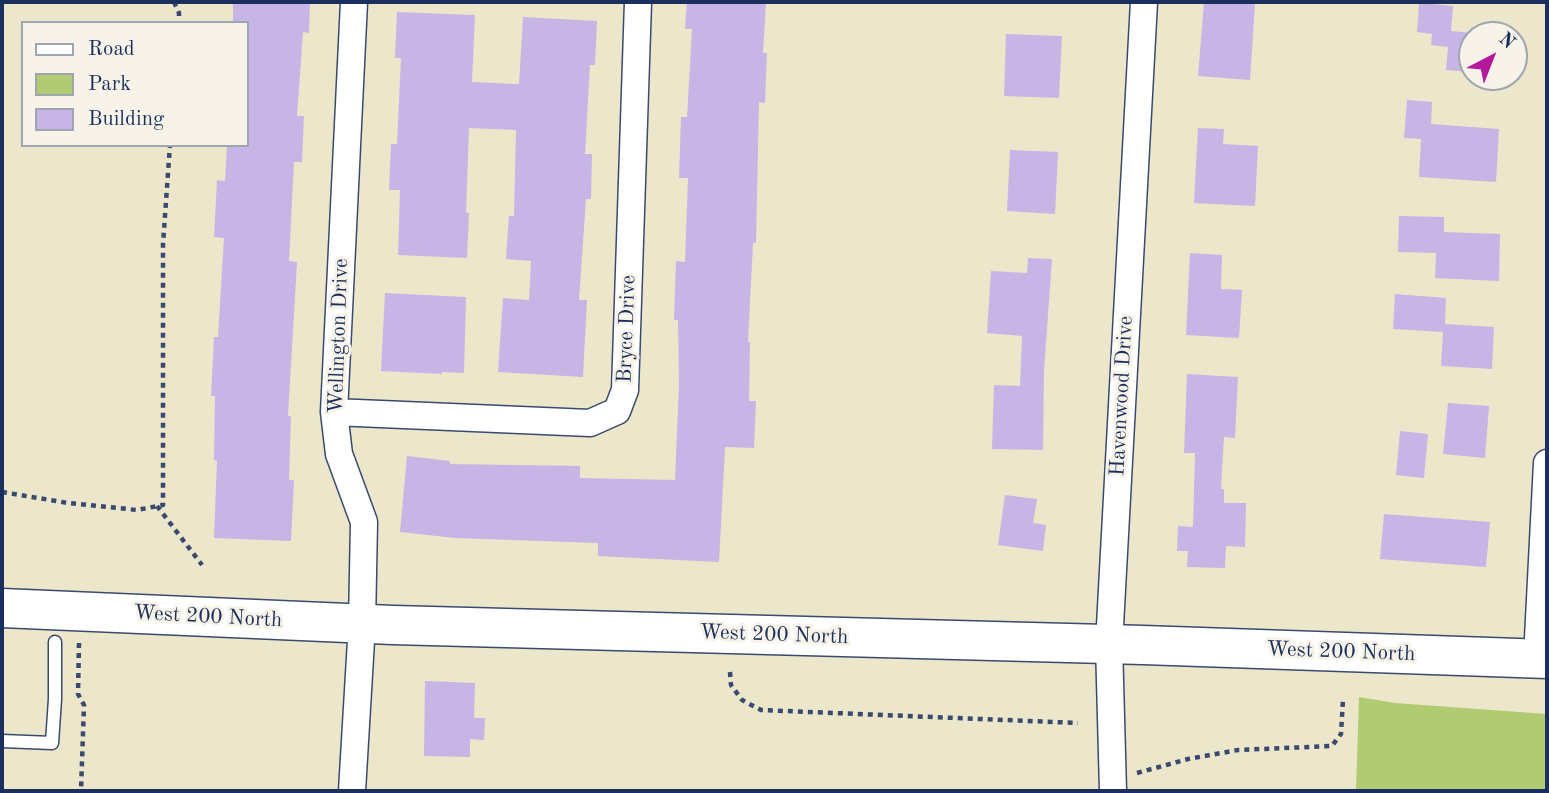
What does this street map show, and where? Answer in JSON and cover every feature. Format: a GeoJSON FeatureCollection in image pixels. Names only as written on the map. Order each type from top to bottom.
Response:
{"type":"FeatureCollection","features":[{"type":"Feature","properties":{"kind":"main road","name":"West 200 North"},"geometry":{"type":"LineString","coordinates":[[2,608],[362,624],[1109,644],[1542,659]]}},
{"type":"Feature","properties":{"kind":"street","name":"Wellington Drive"},"geometry":{"type":"LineString","coordinates":[[352,791],[362,624],[364,522],[340,454],[334,412],[354,2]]}},
{"type":"Feature","properties":{"kind":"street","name":"Bryce Drive"},"geometry":{"type":"LineString","coordinates":[[334,412],[590,423],[617,411],[625,390],[638,2]]}},
{"type":"Feature","properties":{"kind":"street","name":"Havenwood Drive"},"geometry":{"type":"LineString","coordinates":[[1113,791],[1109,644],[1144,2]]}},
{"type":"Feature","properties":{"kind":"street"},"geometry":{"type":"LineString","coordinates":[[1542,659],[1547,463]]}},
{"type":"Feature","properties":{"kind":"lane"},"geometry":{"type":"LineString","coordinates":[[2,741],[52,743],[55,642]]}},
{"type":"Feature","properties":{"kind":"path"},"geometry":{"type":"LineString","coordinates":[[174,2],[179,13],[178,21]]}},
{"type":"Feature","properties":{"kind":"path"},"geometry":{"type":"LineString","coordinates":[[2,492],[123,509],[137,510],[163,505],[163,244],[170,147]]}},
{"type":"Feature","properties":{"kind":"path"},"geometry":{"type":"LineString","coordinates":[[157,506],[202,565]]}},
{"type":"Feature","properties":{"kind":"path"},"geometry":{"type":"LineString","coordinates":[[79,643],[78,694],[84,705],[81,791]]}},
{"type":"Feature","properties":{"kind":"path"},"geometry":{"type":"LineString","coordinates":[[730,672],[731,685],[742,700],[761,710],[1079,723]]}},
{"type":"Feature","properties":{"kind":"path"},"geometry":{"type":"LineString","coordinates":[[1137,773],[1188,759],[1238,750],[1332,746],[1341,734],[1343,699]]}},
{"type":"Feature","properties":{"kind":"green space"},"geometry":{"type":"Polygon","coordinates":[[[1359,697],[1395,703],[1547,714],[1547,791],[1356,791],[1359,697]]]}},
{"type":"Feature","properties":{"kind":"building"},"geometry":{"type":"Polygon","coordinates":[[[233,2],[310,2],[309,33],[303,32],[297,116],[304,116],[302,162],[294,162],[289,261],[297,262],[288,416],[291,416],[289,480],[294,480],[291,541],[214,538],[217,461],[214,460],[215,396],[211,396],[214,337],[218,337],[224,238],[214,237],[217,180],[225,181],[227,147],[248,147],[248,21],[233,21],[233,2]]]}},
{"type":"Feature","properties":{"kind":"building"},"geometry":{"type":"Polygon","coordinates":[[[687,2],[766,2],[763,53],[767,53],[765,103],[759,102],[756,243],[753,243],[748,342],[749,401],[756,401],[754,448],[725,447],[719,562],[598,556],[598,543],[455,538],[400,532],[407,456],[450,461],[450,464],[580,466],[580,478],[675,480],[679,384],[678,320],[674,320],[676,261],[685,262],[688,178],[679,178],[681,117],[687,117],[692,29],[685,29],[687,2]]]}},
{"type":"Feature","properties":{"kind":"building"},"geometry":{"type":"Polygon","coordinates":[[[1204,2],[1255,3],[1250,80],[1198,76],[1204,2]]]}},
{"type":"Feature","properties":{"kind":"building"},"geometry":{"type":"Polygon","coordinates":[[[1419,3],[1453,6],[1451,31],[1458,32],[1458,71],[1446,70],[1448,47],[1431,45],[1432,34],[1417,32],[1419,3]]]}},
{"type":"Feature","properties":{"kind":"building"},"geometry":{"type":"Polygon","coordinates":[[[397,12],[475,15],[472,82],[514,84],[519,84],[523,17],[597,21],[595,65],[590,65],[585,154],[592,154],[591,199],[586,199],[579,300],[587,300],[583,377],[498,372],[503,298],[529,300],[531,261],[506,259],[509,216],[514,216],[516,130],[469,128],[467,258],[398,255],[400,190],[389,190],[391,144],[397,144],[401,58],[395,58],[397,12]]]}},
{"type":"Feature","properties":{"kind":"building"},"geometry":{"type":"Polygon","coordinates":[[[1006,34],[1062,36],[1059,98],[1004,96],[1006,34]]]}},
{"type":"Feature","properties":{"kind":"building"},"geometry":{"type":"Polygon","coordinates":[[[1407,100],[1432,102],[1431,124],[1499,129],[1496,182],[1419,177],[1421,139],[1404,138],[1407,100]]]}},
{"type":"Feature","properties":{"kind":"building"},"geometry":{"type":"Polygon","coordinates":[[[1198,128],[1224,129],[1223,144],[1258,146],[1255,206],[1194,203],[1198,128]]]}},
{"type":"Feature","properties":{"kind":"building"},"geometry":{"type":"Polygon","coordinates":[[[1010,150],[1058,152],[1055,214],[1007,211],[1010,150]]]}},
{"type":"Feature","properties":{"kind":"building"},"geometry":{"type":"Polygon","coordinates":[[[1399,216],[1444,217],[1444,232],[1500,234],[1499,281],[1435,278],[1436,253],[1398,252],[1399,216]]]}},
{"type":"Feature","properties":{"kind":"building"},"geometry":{"type":"Polygon","coordinates":[[[1190,253],[1222,255],[1221,289],[1242,290],[1239,338],[1186,335],[1190,253]]]}},
{"type":"Feature","properties":{"kind":"building"},"geometry":{"type":"Polygon","coordinates":[[[1028,258],[1052,259],[1044,371],[1043,450],[992,449],[994,385],[1020,386],[1022,336],[987,333],[991,271],[1027,273],[1028,258]]]}},
{"type":"Feature","properties":{"kind":"building"},"geometry":{"type":"Polygon","coordinates":[[[385,293],[466,297],[464,373],[381,371],[385,293]]]}},
{"type":"Feature","properties":{"kind":"building"},"geometry":{"type":"Polygon","coordinates":[[[1395,294],[1446,298],[1445,324],[1494,327],[1492,369],[1441,366],[1443,332],[1393,329],[1395,294]]]}},
{"type":"Feature","properties":{"kind":"building"},"geometry":{"type":"Polygon","coordinates":[[[1187,374],[1238,377],[1235,438],[1224,437],[1221,489],[1224,489],[1224,503],[1246,503],[1245,547],[1226,546],[1225,568],[1187,567],[1188,551],[1177,551],[1178,526],[1193,527],[1195,453],[1184,453],[1187,374]]]}},
{"type":"Feature","properties":{"kind":"building"},"geometry":{"type":"Polygon","coordinates":[[[1448,403],[1489,406],[1485,458],[1443,454],[1448,403]]]}},
{"type":"Feature","properties":{"kind":"building"},"geometry":{"type":"Polygon","coordinates":[[[1400,431],[1428,434],[1424,478],[1396,475],[1400,431]]]}},
{"type":"Feature","properties":{"kind":"building"},"geometry":{"type":"Polygon","coordinates":[[[1005,495],[1037,499],[1033,523],[1046,525],[1043,551],[998,545],[1005,495]]]}},
{"type":"Feature","properties":{"kind":"building"},"geometry":{"type":"Polygon","coordinates":[[[1384,514],[1490,522],[1486,567],[1380,559],[1384,514]]]}},
{"type":"Feature","properties":{"kind":"building"},"geometry":{"type":"Polygon","coordinates":[[[425,681],[475,683],[474,718],[485,718],[484,740],[470,739],[470,757],[424,756],[425,681]]]}}]}
